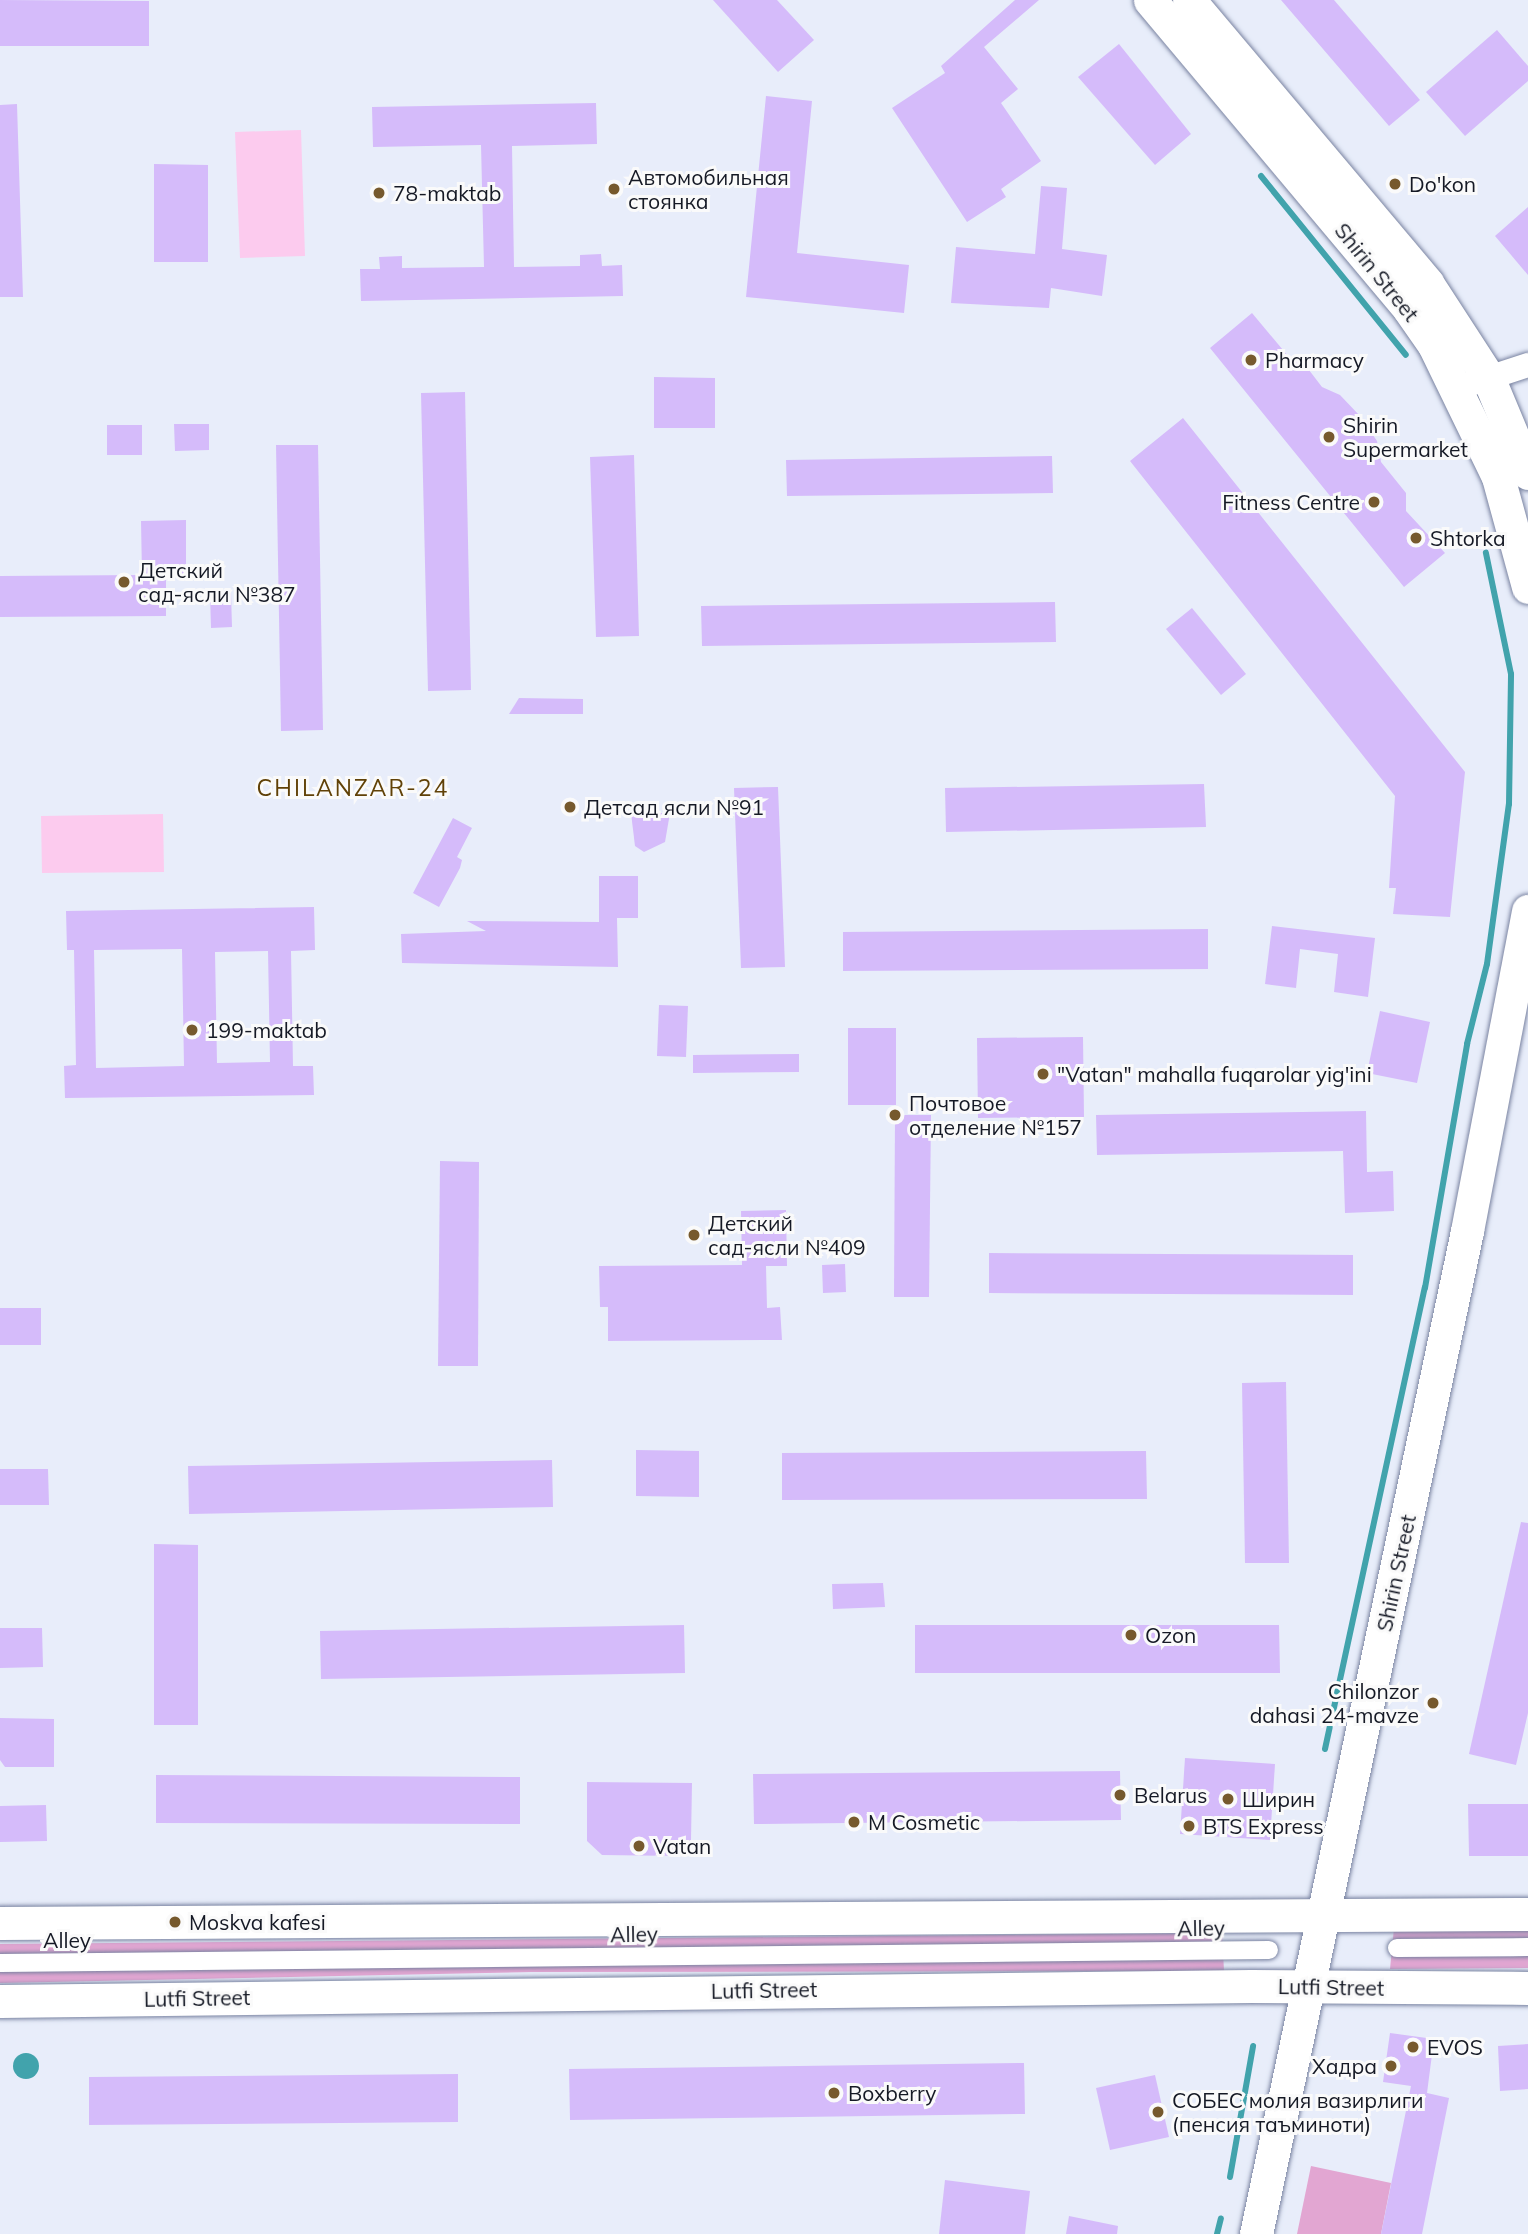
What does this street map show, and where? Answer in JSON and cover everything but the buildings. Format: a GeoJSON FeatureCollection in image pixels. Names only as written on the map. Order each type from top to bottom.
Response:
{"type":"FeatureCollection","features":[{"type":"Feature","properties":{"kind":"main road","name":"Shirin Street"},"geometry":{"type":"LineString","coordinates":[[1150,0],[1473,382],[1528,587]]}},
{"type":"Feature","properties":{"kind":"main road","name":"Shirin Street"},"geometry":{"type":"LineString","coordinates":[[1189,0],[1427,282],[1473,382],[1528,473]]}},
{"type":"Feature","properties":{"kind":"main road","name":"Shirin Street"},"geometry":{"type":"LineString","coordinates":[[1278,2234],[1320,1987],[1528,911]]}},
{"type":"Feature","properties":{"kind":"main road","name":"Shirin Street"},"geometry":{"type":"LineString","coordinates":[[1335,1914],[1528,1045]]}},
{"type":"Feature","properties":{"kind":"main road"},"geometry":{"type":"LineString","coordinates":[[0,1923],[1528,1914]]}},
{"type":"Feature","properties":{"kind":"main road","name":"Shirin Street"},"geometry":{"type":"LineString","coordinates":[[1256,2234],[1320,1987]]}},
{"type":"Feature","properties":{"kind":"main road","name":"Lutfi Street"},"geometry":{"type":"LineString","coordinates":[[0,2001],[1320,1987],[1528,1988]]}},
{"type":"Feature","properties":{"kind":"street"},"geometry":{"type":"LineString","coordinates":[[1473,382],[1528,365]]}},
{"type":"Feature","properties":{"kind":"street"},"geometry":{"type":"LineString","coordinates":[[1397,1948],[1528,1947]]}},
{"type":"Feature","properties":{"kind":"street","name":"Alley"},"geometry":{"type":"LineString","coordinates":[[0,1963],[1269,1950]]}},
{"type":"Feature","properties":{"kind":"shaded area"},"geometry":{"type":"Polygon","coordinates":[[[301,130],[305,256],[240,258],[235,132],[301,130]]]}},
{"type":"Feature","properties":{"kind":"shaded area"},"geometry":{"type":"Polygon","coordinates":[[[163,814],[164,872],[42,873],[41,816],[163,814]]]}},
{"type":"Feature","properties":{"kind":"shaded area"},"geometry":{"type":"Polygon","coordinates":[[[1394,1928],[1528,1930],[1528,1968],[1390,1969],[1394,1928]]]}},
{"type":"Feature","properties":{"kind":"shaded area"},"geometry":{"type":"Polygon","coordinates":[[[1222,1933],[1224,1971],[531,1972],[0,1983],[0,1944],[1222,1933]]]}},
{"type":"Feature","properties":{"kind":"shaded area"},"geometry":{"type":"Polygon","coordinates":[[[1311,2166],[1391,2183],[1381,2234],[1297,2234],[1311,2166]]]}},
{"type":"Feature","properties":{"kind":"water"},"geometry":{"type":"Polygon","coordinates":[[[26,2053],[35,2057],[39,2066],[35,2075],[26,2079],[17,2075],[13,2066],[17,2057],[26,2053]]]}},
{"type":"Feature","properties":{"kind":"waterway"},"geometry":{"type":"LineString","coordinates":[[1261,176],[1406,355]]}},
{"type":"Feature","properties":{"kind":"waterway"},"geometry":{"type":"LineString","coordinates":[[1325,1749],[1425,1288],[1467,1044],[1487,964],[1509,804],[1511,674],[1486,553]]}},
{"type":"Feature","properties":{"kind":"waterway"},"geometry":{"type":"LineString","coordinates":[[1230,2177],[1253,2046]]}},
{"type":"Feature","properties":{"kind":"waterway"},"geometry":{"type":"LineString","coordinates":[[1217,2234],[1221,2218]]}},
{"type":"Feature","properties":{"kind":"place","name":"Do'kon"},"geometry":{"type":"Point","coordinates":[1395,184]}},
{"type":"Feature","properties":{"kind":"place","name":"Автомобильная стоянка"},"geometry":{"type":"Point","coordinates":[614,189]}},
{"type":"Feature","properties":{"kind":"place","name":"78-maktab"},"geometry":{"type":"Point","coordinates":[379,193]}},
{"type":"Feature","properties":{"kind":"place","name":"Pharmacy"},"geometry":{"type":"Point","coordinates":[1251,360]}},
{"type":"Feature","properties":{"kind":"place","name":"Shirin Supermarket"},"geometry":{"type":"Point","coordinates":[1329,437]}},
{"type":"Feature","properties":{"kind":"place","name":"Fitness Centre"},"geometry":{"type":"Point","coordinates":[1374,502]}},
{"type":"Feature","properties":{"kind":"place","name":"Shtorka"},"geometry":{"type":"Point","coordinates":[1416,538]}},
{"type":"Feature","properties":{"kind":"place","name":"Детский сад-ясли №387"},"geometry":{"type":"Point","coordinates":[124,582]}},
{"type":"Feature","properties":{"kind":"place","name":"Детсад ясли №91"},"geometry":{"type":"Point","coordinates":[570,807]}},
{"type":"Feature","properties":{"kind":"place","name":"199-maktab"},"geometry":{"type":"Point","coordinates":[192,1030]}},
{"type":"Feature","properties":{"kind":"place","name":"\"Vatan\" mahalla fuqarolar yig'ini"},"geometry":{"type":"Point","coordinates":[1043,1074]}},
{"type":"Feature","properties":{"kind":"place","name":"Почтовое отделение №157"},"geometry":{"type":"Point","coordinates":[895,1115]}},
{"type":"Feature","properties":{"kind":"place","name":"Детский сад-ясли №409"},"geometry":{"type":"Point","coordinates":[694,1235]}},
{"type":"Feature","properties":{"kind":"place","name":"Ozon"},"geometry":{"type":"Point","coordinates":[1131,1635]}},
{"type":"Feature","properties":{"kind":"place","name":"Chilonzor dahasi 24-mavze"},"geometry":{"type":"Point","coordinates":[1433,1703]}},
{"type":"Feature","properties":{"kind":"place","name":"Belarus"},"geometry":{"type":"Point","coordinates":[1120,1795]}},
{"type":"Feature","properties":{"kind":"place","name":"Ширин"},"geometry":{"type":"Point","coordinates":[1228,1799]}},
{"type":"Feature","properties":{"kind":"place","name":"M Cosmetic"},"geometry":{"type":"Point","coordinates":[854,1822]}},
{"type":"Feature","properties":{"kind":"place","name":"BTS Express"},"geometry":{"type":"Point","coordinates":[1189,1826]}},
{"type":"Feature","properties":{"kind":"place","name":"Vatan"},"geometry":{"type":"Point","coordinates":[639,1846]}},
{"type":"Feature","properties":{"kind":"place","name":"Moskva kafesi"},"geometry":{"type":"Point","coordinates":[175,1922]}},
{"type":"Feature","properties":{"kind":"place","name":"EVOS"},"geometry":{"type":"Point","coordinates":[1413,2047]}},
{"type":"Feature","properties":{"kind":"place","name":"Хадра"},"geometry":{"type":"Point","coordinates":[1391,2066]}},
{"type":"Feature","properties":{"kind":"place","name":"Boxberry"},"geometry":{"type":"Point","coordinates":[834,2093]}},
{"type":"Feature","properties":{"kind":"place","name":"СОБЕС молия вазирлиги (пенсия таъминоти)"},"geometry":{"type":"Point","coordinates":[1158,2112]}},
{"type":"Feature","properties":{"kind":"district","name":"CHILANZAR-24"},"geometry":{"type":"Point","coordinates":[353,788]}}]}
